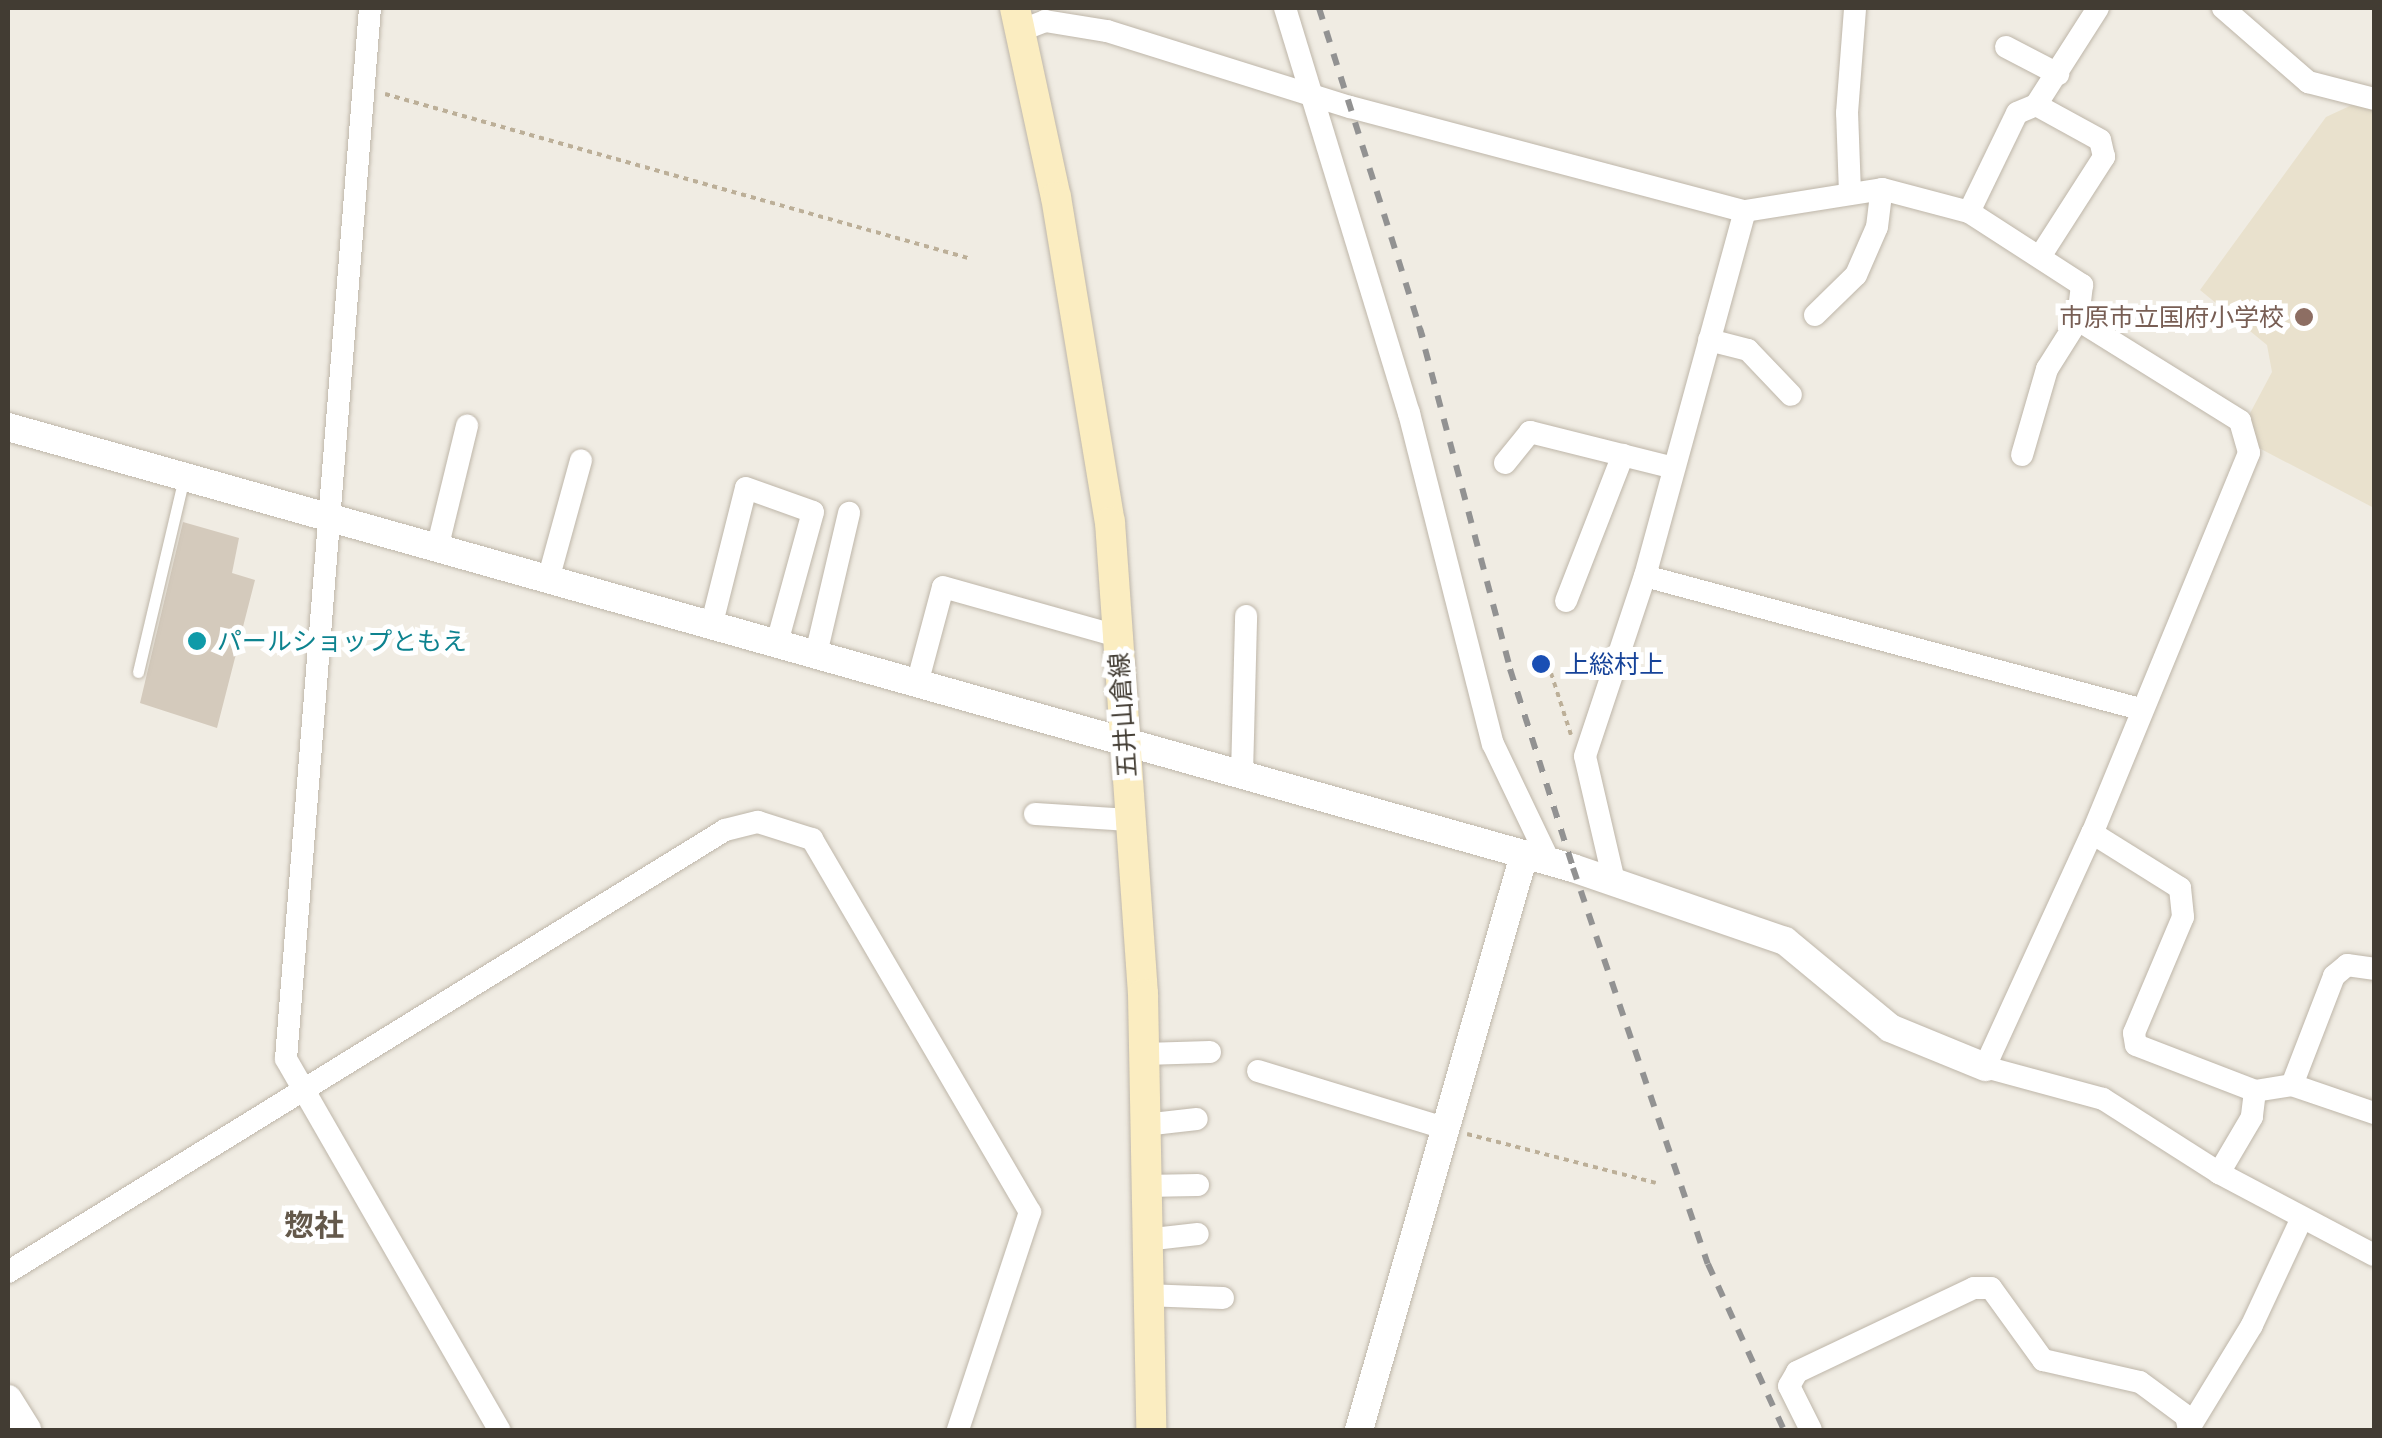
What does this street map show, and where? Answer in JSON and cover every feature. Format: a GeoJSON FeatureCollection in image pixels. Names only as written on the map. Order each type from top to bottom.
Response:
{"type":"FeatureCollection","features":[{"type":"Feature","properties":{"kind":"main road","name":"五井山倉線"},"geometry":{"type":"LineString","coordinates":[[1018,19],[1110,522],[1144,1054],[1145,1295],[1151,1430]]}},
{"type":"Feature","properties":{"kind":"street"},"geometry":{"type":"LineString","coordinates":[[370,8],[286,1059],[301,1094],[499,1430]]}},
{"type":"Feature","properties":{"kind":"street"},"geometry":{"type":"LineString","coordinates":[[1103,8],[1107,32]]}},
{"type":"Feature","properties":{"kind":"street"},"geometry":{"type":"LineString","coordinates":[[1285,8],[1408,414],[1493,744],[1536,858],[1448,1129],[1360,1430]]}},
{"type":"Feature","properties":{"kind":"street"},"geometry":{"type":"LineString","coordinates":[[1850,193],[1847,113],[1855,8]]}},
{"type":"Feature","properties":{"kind":"street"},"geometry":{"type":"LineString","coordinates":[[1970,212],[2017,113],[2036,105],[2098,8]]}},
{"type":"Feature","properties":{"kind":"street"},"geometry":{"type":"LineString","coordinates":[[2223,8],[2308,82],[2374,99]]}},
{"type":"Feature","properties":{"kind":"street"},"geometry":{"type":"LineString","coordinates":[[1018,19],[1107,32],[1313,96],[1744,210],[1882,189],[1970,212],[2082,285],[2078,320],[2048,369],[2022,455]]}},
{"type":"Feature","properties":{"kind":"street"},"geometry":{"type":"LineString","coordinates":[[2006,47],[2058,74]]}},
{"type":"Feature","properties":{"kind":"street"},"geometry":{"type":"LineString","coordinates":[[2036,105],[2104,148],[2041,256]]}},
{"type":"Feature","properties":{"kind":"street"},"geometry":{"type":"LineString","coordinates":[[1815,315],[1856,275],[1877,227],[1882,189]]}},
{"type":"Feature","properties":{"kind":"street"},"geometry":{"type":"LineString","coordinates":[[1614,881],[1585,756],[1645,576],[1744,210]]}},
{"type":"Feature","properties":{"kind":"street"},"geometry":{"type":"LineString","coordinates":[[1985,1067],[2092,833],[2249,453],[2240,421],[2078,320]]}},
{"type":"Feature","properties":{"kind":"street"},"geometry":{"type":"LineString","coordinates":[[1709,340],[1748,350],[1791,394]]}},
{"type":"Feature","properties":{"kind":"street"},"geometry":{"type":"LineString","coordinates":[[8,426],[1614,881],[1785,942],[1890,1028],[1985,1067],[2103,1098],[2219,1173],[2374,1255]]}},
{"type":"Feature","properties":{"kind":"street"},"geometry":{"type":"LineString","coordinates":[[437,548],[468,426]]}},
{"type":"Feature","properties":{"kind":"street"},"geometry":{"type":"LineString","coordinates":[[1505,463],[1530,432],[1674,468]]}},
{"type":"Feature","properties":{"kind":"street"},"geometry":{"type":"LineString","coordinates":[[1566,601],[1622,455]]}},
{"type":"Feature","properties":{"kind":"street"},"geometry":{"type":"LineString","coordinates":[[548,580],[581,460]]}},
{"type":"Feature","properties":{"kind":"street"},"geometry":{"type":"LineString","coordinates":[[711,627],[746,488],[813,512],[777,643]]}},
{"type":"Feature","properties":{"kind":"street"},"geometry":{"type":"LineString","coordinates":[[816,654],[849,514]]}},
{"type":"Feature","properties":{"kind":"street"},"geometry":{"type":"LineString","coordinates":[[1645,576],[2140,709]]}},
{"type":"Feature","properties":{"kind":"street"},"geometry":{"type":"LineString","coordinates":[[918,684],[943,587],[1117,636]]}},
{"type":"Feature","properties":{"kind":"street"},"geometry":{"type":"LineString","coordinates":[[1242,774],[1246,616]]}},
{"type":"Feature","properties":{"kind":"street"},"geometry":{"type":"LineString","coordinates":[[1035,814],[1130,820]]}},
{"type":"Feature","properties":{"kind":"street"},"geometry":{"type":"LineString","coordinates":[[8,1272],[726,830],[758,822],[812,838],[1030,1212],[958,1430]]}},
{"type":"Feature","properties":{"kind":"street"},"geometry":{"type":"LineString","coordinates":[[2092,833],[2157,869],[2180,888],[2185,903],[2142,1004],[2136,1045],[2255,1091],[2292,1085],[2374,1113]]}},
{"type":"Feature","properties":{"kind":"street"},"geometry":{"type":"LineString","coordinates":[[2292,1085],[2334,976],[2346,965],[2374,969]]}},
{"type":"Feature","properties":{"kind":"street"},"geometry":{"type":"LineString","coordinates":[[1144,1054],[1210,1052]]}},
{"type":"Feature","properties":{"kind":"street"},"geometry":{"type":"LineString","coordinates":[[1258,1071],[1448,1129]]}},
{"type":"Feature","properties":{"kind":"street"},"geometry":{"type":"LineString","coordinates":[[2219,1173],[2252,1117],[2255,1091]]}},
{"type":"Feature","properties":{"kind":"street"},"geometry":{"type":"LineString","coordinates":[[1144,1125],[1197,1119]]}},
{"type":"Feature","properties":{"kind":"street"},"geometry":{"type":"LineString","coordinates":[[1144,1186],[1198,1185]]}},
{"type":"Feature","properties":{"kind":"street"},"geometry":{"type":"LineString","coordinates":[[2190,1430],[2252,1325],[2302,1218]]}},
{"type":"Feature","properties":{"kind":"street"},"geometry":{"type":"LineString","coordinates":[[1144,1240],[1198,1234]]}},
{"type":"Feature","properties":{"kind":"street"},"geometry":{"type":"LineString","coordinates":[[1811,1430],[1789,1386],[1798,1372],[1974,1288],[1992,1288],[2043,1360],[2140,1382],[2186,1416],[2190,1430]]}},
{"type":"Feature","properties":{"kind":"street"},"geometry":{"type":"LineString","coordinates":[[1145,1295],[1224,1298]]}},
{"type":"Feature","properties":{"kind":"street"},"geometry":{"type":"LineString","coordinates":[[8,1399],[27,1430]]}},
{"type":"Feature","properties":{"kind":"lane"},"geometry":{"type":"LineString","coordinates":[[138,672],[184,477]]}},
{"type":"Feature","properties":{"kind":"path"},"geometry":{"type":"LineString","coordinates":[[362,88],[968,258]]}},
{"type":"Feature","properties":{"kind":"path"},"geometry":{"type":"LineString","coordinates":[[1551,673],[1570,732],[1585,756]]}},
{"type":"Feature","properties":{"kind":"path"},"geometry":{"type":"LineString","coordinates":[[1448,1129],[1656,1183]]}},
{"type":"Feature","properties":{"kind":"shaded area","name":"市原市立国府小学校"},"geometry":{"type":"Polygon","coordinates":[[[2354,104],[2374,109],[2374,508],[2259,448],[2248,417],[2272,372],[2267,345],[2200,290],[2326,117],[2354,104]]]}},
{"type":"Feature","properties":{"kind":"building","name":"パールショップともえ"},"geometry":{"type":"Polygon","coordinates":[[[183,522],[239,538],[232,573],[255,580],[217,728],[140,703],[183,522]]]}},
{"type":"Feature","properties":{"kind":"railway"},"geometry":{"type":"LineString","coordinates":[[1319,8],[1423,337]]}},
{"type":"Feature","properties":{"kind":"railway"},"geometry":{"type":"LineString","coordinates":[[1419,326],[1510,669],[1573,868],[1708,1264],[1784,1430]]}},
{"type":"Feature","properties":{"kind":"place","name":"市原市立国府小学校"},"geometry":{"type":"Point","coordinates":[2304,317]}},
{"type":"Feature","properties":{"kind":"place","name":"パールショップともえ"},"geometry":{"type":"Point","coordinates":[197,641]}},
{"type":"Feature","properties":{"kind":"place","name":"上総村上"},"geometry":{"type":"Point","coordinates":[1541,664]}},
{"type":"Feature","properties":{"kind":"district","name":"惣社"},"geometry":{"type":"Point","coordinates":[314,1225]}}]}
